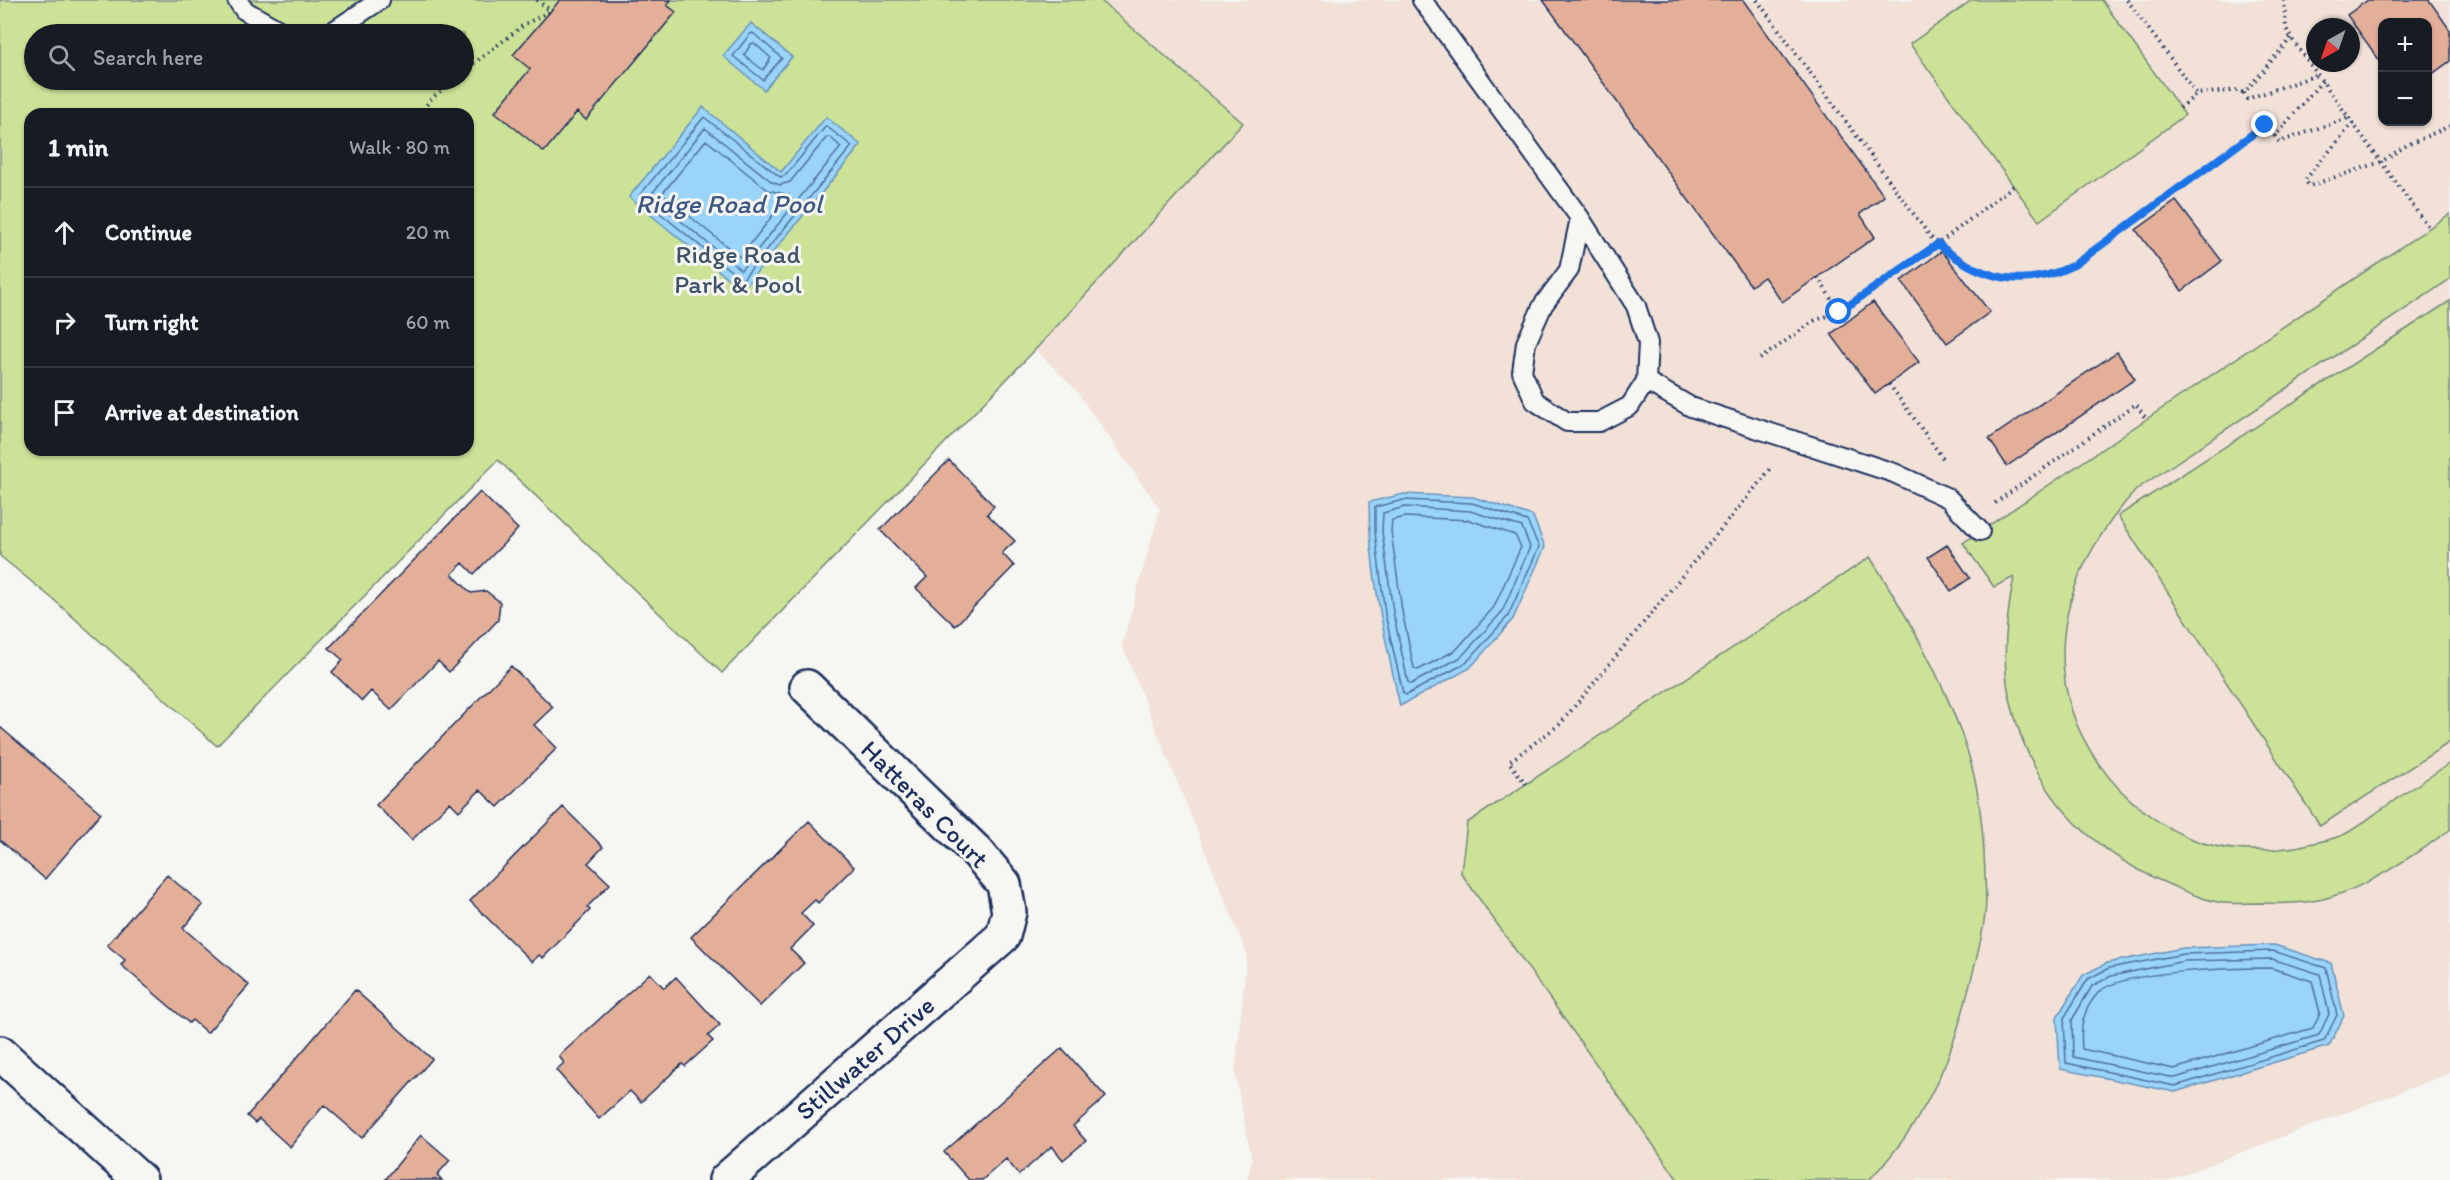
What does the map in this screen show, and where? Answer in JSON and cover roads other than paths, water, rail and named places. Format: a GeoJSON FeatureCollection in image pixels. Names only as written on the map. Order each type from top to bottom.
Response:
{"type":"FeatureCollection","features":[{"type":"Feature","properties":{"kind":"street","name":"Hatteras Court"},"geometry":{"type":"LineString","coordinates":[[807,687],[978,853],[1004,884],[1009,912],[1003,936]]}},
{"type":"Feature","properties":{"kind":"street","name":"Stillwater Drive"},"geometry":{"type":"LineString","coordinates":[[726,1180],[1003,936]]}},
{"type":"Feature","properties":{"kind":"street"},"geometry":{"type":"LineString","coordinates":[[0,1053],[140,1180]]}},
{"type":"Feature","properties":{"kind":"lane"},"geometry":{"type":"LineString","coordinates":[[237,0],[244,10],[268,24]]}},
{"type":"Feature","properties":{"kind":"lane"},"geometry":{"type":"LineString","coordinates":[[344,24],[380,0]]}},
{"type":"Feature","properties":{"kind":"lane"},"geometry":{"type":"LineString","coordinates":[[1422,0],[1580,218],[1636,306],[1648,343],[1646,381],[1630,406],[1599,422],[1567,422],[1534,400],[1522,372],[1526,343],[1543,305],[1569,270],[1580,218]]}},
{"type":"Feature","properties":{"kind":"lane"},"geometry":{"type":"LineString","coordinates":[[1646,381],[1691,407],[1894,473],[1926,486],[1948,498],[1980,531]]}},
{"type":"Feature","properties":{"kind":"water"},"geometry":{"type":"Polygon","coordinates":[[[751,23],[792,57],[764,90],[723,56],[751,23]]]}},
{"type":"Feature","properties":{"kind":"water","name":"Ridge Road Pool"},"geometry":{"type":"Polygon","coordinates":[[[703,107],[781,172],[826,117],[861,145],[742,290],[629,197],[703,107]]]}},
{"type":"Feature","properties":{"kind":"water"},"geometry":{"type":"Polygon","coordinates":[[[1404,494],[1473,497],[1533,516],[1545,547],[1513,619],[1470,668],[1400,706],[1375,580],[1369,502],[1404,494]]]}},
{"type":"Feature","properties":{"kind":"water"},"geometry":{"type":"Polygon","coordinates":[[[2274,945],[2331,963],[2344,1016],[2329,1046],[2175,1092],[2060,1069],[2057,1017],[2083,975],[2107,963],[2183,948],[2274,945]]]}},
{"type":"Feature","properties":{"kind":"park label","name":"Ridge Road Park & Pool"},"geometry":{"type":"Point","coordinates":[738,269]}}]}
